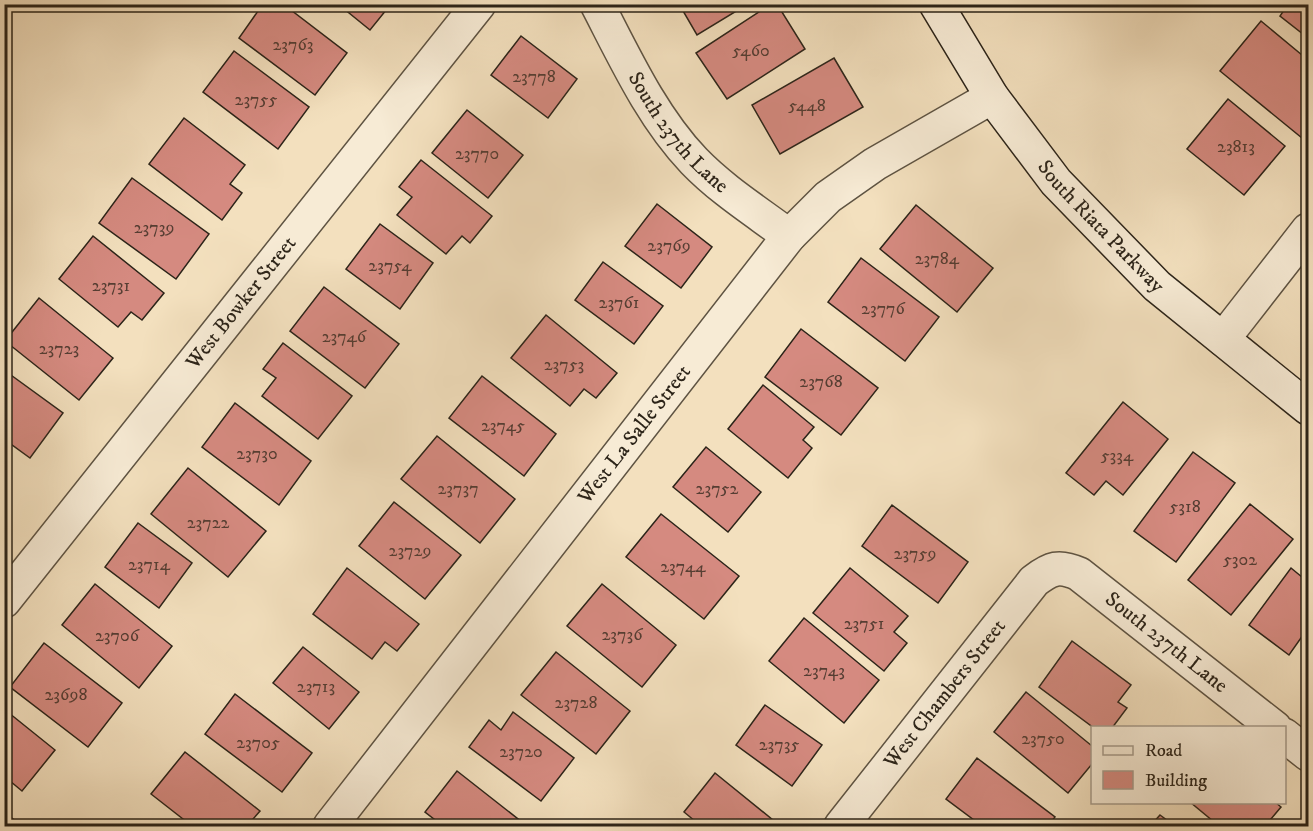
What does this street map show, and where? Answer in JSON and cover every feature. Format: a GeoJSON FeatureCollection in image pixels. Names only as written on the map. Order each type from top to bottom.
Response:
{"type":"FeatureCollection","features":[{"type":"Feature","properties":{"kind":"street","name":"West Bowker Street"},"geometry":{"type":"LineString","coordinates":[[4,601],[479,4]]}},
{"type":"Feature","properties":{"kind":"street","name":"South 237th Lane"},"geometry":{"type":"LineString","coordinates":[[597,4],[627,63],[657,114],[678,142],[715,180],[789,236]]}},
{"type":"Feature","properties":{"kind":"street","name":"South Riata Parkway"},"geometry":{"type":"LineString","coordinates":[[936,4],[992,97],[1056,182],[1157,286],[1308,408]]}},
{"type":"Feature","properties":{"kind":"street","name":"West La Salle Street"},"geometry":{"type":"LineString","coordinates":[[330,826],[789,236],[828,197],[875,164],[992,97]]}},
{"type":"Feature","properties":{"kind":"street"},"geometry":{"type":"LineString","coordinates":[[1223,339],[1308,230]]}},
{"type":"Feature","properties":{"kind":"street","name":"South 237th Lane"},"geometry":{"type":"LineString","coordinates":[[1054,568],[1067,568],[1080,574],[1272,726]]}},
{"type":"Feature","properties":{"kind":"street","name":"West Chambers Street"},"geometry":{"type":"LineString","coordinates":[[841,826],[1034,581],[1054,568]]}},
{"type":"Feature","properties":{"kind":"street"},"geometry":{"type":"LineString","coordinates":[[1286,737],[1308,754]]}},
{"type":"Feature","properties":{"kind":"building"},"geometry":{"type":"Polygon","coordinates":[[[263,4],[283,4],[347,53],[315,95],[239,38],[263,4]]]}},
{"type":"Feature","properties":{"kind":"building"},"geometry":{"type":"Polygon","coordinates":[[[338,4],[391,4],[370,30],[338,4]]]}},
{"type":"Feature","properties":{"kind":"building"},"geometry":{"type":"Polygon","coordinates":[[[679,4],[748,4],[697,35],[679,4]]]}},
{"type":"Feature","properties":{"kind":"building"},"geometry":{"type":"Polygon","coordinates":[[[771,4],[777,4],[805,49],[727,99],[696,53],[771,4]]]}},
{"type":"Feature","properties":{"kind":"building"},"geometry":{"type":"Polygon","coordinates":[[[1288,4],[1308,4],[1308,38],[1280,16],[1288,4]]]}},
{"type":"Feature","properties":{"kind":"building"},"geometry":{"type":"Polygon","coordinates":[[[1261,21],[1308,60],[1308,131],[1302,138],[1220,71],[1261,21]]]}},
{"type":"Feature","properties":{"kind":"building"},"geometry":{"type":"Polygon","coordinates":[[[521,36],[577,79],[548,118],[491,75],[521,36]]]}},
{"type":"Feature","properties":{"kind":"building"},"geometry":{"type":"Polygon","coordinates":[[[234,51],[309,107],[278,149],[203,92],[234,51]]]}},
{"type":"Feature","properties":{"kind":"building"},"geometry":{"type":"Polygon","coordinates":[[[834,58],[863,107],[780,154],[752,105],[834,58]]]}},
{"type":"Feature","properties":{"kind":"building"},"geometry":{"type":"Polygon","coordinates":[[[1228,99],[1285,146],[1244,195],[1187,149],[1228,99]]]}},
{"type":"Feature","properties":{"kind":"building"},"geometry":{"type":"Polygon","coordinates":[[[467,110],[523,155],[488,198],[432,153],[467,110]]]}},
{"type":"Feature","properties":{"kind":"building"},"geometry":{"type":"Polygon","coordinates":[[[184,118],[245,165],[230,184],[242,193],[222,220],[149,164],[184,118]]]}},
{"type":"Feature","properties":{"kind":"building"},"geometry":{"type":"Polygon","coordinates":[[[421,160],[492,216],[470,243],[462,236],[446,254],[397,215],[412,197],[399,187],[421,160]]]}},
{"type":"Feature","properties":{"kind":"building"},"geometry":{"type":"Polygon","coordinates":[[[132,178],[209,234],[176,279],[99,223],[132,178]]]}},
{"type":"Feature","properties":{"kind":"building"},"geometry":{"type":"Polygon","coordinates":[[[657,204],[712,247],[681,288],[625,246],[657,204]]]}},
{"type":"Feature","properties":{"kind":"building"},"geometry":{"type":"Polygon","coordinates":[[[916,205],[993,268],[957,312],[880,249],[916,205]]]}},
{"type":"Feature","properties":{"kind":"building"},"geometry":{"type":"Polygon","coordinates":[[[380,224],[433,263],[400,309],[346,269],[380,224]]]}},
{"type":"Feature","properties":{"kind":"building"},"geometry":{"type":"Polygon","coordinates":[[[93,236],[164,293],[142,320],[131,312],[118,327],[59,279],[93,236]]]}},
{"type":"Feature","properties":{"kind":"building"},"geometry":{"type":"Polygon","coordinates":[[[861,258],[939,317],[905,361],[828,302],[861,258]]]}},
{"type":"Feature","properties":{"kind":"building"},"geometry":{"type":"Polygon","coordinates":[[[603,262],[663,306],[634,344],[575,300],[603,262]]]}},
{"type":"Feature","properties":{"kind":"building"},"geometry":{"type":"Polygon","coordinates":[[[324,287],[399,344],[365,388],[290,331],[324,287]]]}},
{"type":"Feature","properties":{"kind":"building"},"geometry":{"type":"Polygon","coordinates":[[[39,298],[113,358],[79,400],[5,341],[39,298]]]}},
{"type":"Feature","properties":{"kind":"building"},"geometry":{"type":"Polygon","coordinates":[[[546,315],[617,373],[596,398],[584,389],[570,406],[511,358],[546,315]]]}},
{"type":"Feature","properties":{"kind":"building"},"geometry":{"type":"Polygon","coordinates":[[[801,329],[878,388],[841,435],[765,377],[801,329]]]}},
{"type":"Feature","properties":{"kind":"building"},"geometry":{"type":"Polygon","coordinates":[[[283,343],[352,396],[318,439],[262,396],[276,378],[263,369],[283,343]]]}},
{"type":"Feature","properties":{"kind":"building"},"geometry":{"type":"Polygon","coordinates":[[[4,370],[63,413],[30,458],[4,439],[4,370]]]}},
{"type":"Feature","properties":{"kind":"building"},"geometry":{"type":"Polygon","coordinates":[[[482,376],[556,434],[524,476],[449,418],[482,376]]]}},
{"type":"Feature","properties":{"kind":"building"},"geometry":{"type":"Polygon","coordinates":[[[763,385],[814,427],[803,440],[812,448],[788,478],[728,429],[763,385]]]}},
{"type":"Feature","properties":{"kind":"building"},"geometry":{"type":"Polygon","coordinates":[[[1123,402],[1168,439],[1123,495],[1106,481],[1094,495],[1066,473],[1123,402]]]}},
{"type":"Feature","properties":{"kind":"building"},"geometry":{"type":"Polygon","coordinates":[[[235,403],[311,461],[279,505],[202,447],[235,403]]]}},
{"type":"Feature","properties":{"kind":"building"},"geometry":{"type":"Polygon","coordinates":[[[437,436],[515,499],[480,543],[401,479],[437,436]]]}},
{"type":"Feature","properties":{"kind":"building"},"geometry":{"type":"Polygon","coordinates":[[[706,447],[761,492],[728,532],[673,487],[706,447]]]}},
{"type":"Feature","properties":{"kind":"building"},"geometry":{"type":"Polygon","coordinates":[[[1193,452],[1235,483],[1176,562],[1134,531],[1193,452]]]}},
{"type":"Feature","properties":{"kind":"building"},"geometry":{"type":"Polygon","coordinates":[[[188,468],[266,531],[228,577],[151,514],[188,468]]]}},
{"type":"Feature","properties":{"kind":"building"},"geometry":{"type":"Polygon","coordinates":[[[394,502],[461,555],[425,599],[359,546],[394,502]]]}},
{"type":"Feature","properties":{"kind":"building"},"geometry":{"type":"Polygon","coordinates":[[[1250,504],[1293,539],[1231,615],[1188,580],[1250,504]]]}},
{"type":"Feature","properties":{"kind":"building"},"geometry":{"type":"Polygon","coordinates":[[[892,505],[968,562],[938,603],[862,546],[892,505]]]}},
{"type":"Feature","properties":{"kind":"building"},"geometry":{"type":"Polygon","coordinates":[[[661,514],[739,576],[704,619],[626,557],[661,514]]]}},
{"type":"Feature","properties":{"kind":"building"},"geometry":{"type":"Polygon","coordinates":[[[138,523],[192,563],[159,608],[105,567],[138,523]]]}},
{"type":"Feature","properties":{"kind":"building"},"geometry":{"type":"Polygon","coordinates":[[[347,568],[419,624],[397,651],[385,642],[372,659],[313,614],[347,568]]]}},
{"type":"Feature","properties":{"kind":"building"},"geometry":{"type":"Polygon","coordinates":[[[850,568],[908,616],[894,632],[907,643],[884,671],[813,613],[850,568]]]}},
{"type":"Feature","properties":{"kind":"building"},"geometry":{"type":"Polygon","coordinates":[[[1291,568],[1308,582],[1308,628],[1289,655],[1249,625],[1291,568]]]}},
{"type":"Feature","properties":{"kind":"building"},"geometry":{"type":"Polygon","coordinates":[[[95,584],[172,646],[139,688],[62,625],[95,584]]]}},
{"type":"Feature","properties":{"kind":"building"},"geometry":{"type":"Polygon","coordinates":[[[602,584],[676,645],[642,687],[567,626],[602,584]]]}},
{"type":"Feature","properties":{"kind":"building"},"geometry":{"type":"Polygon","coordinates":[[[804,618],[879,680],[844,723],[769,661],[804,618]]]}},
{"type":"Feature","properties":{"kind":"building"},"geometry":{"type":"Polygon","coordinates":[[[1072,641],[1131,685],[1118,702],[1127,708],[1114,726],[1091,726],[1039,687],[1072,641]]]}},
{"type":"Feature","properties":{"kind":"building"},"geometry":{"type":"Polygon","coordinates":[[[44,643],[122,703],[88,747],[10,687],[44,643]]]}},
{"type":"Feature","properties":{"kind":"building"},"geometry":{"type":"Polygon","coordinates":[[[303,647],[359,692],[329,729],[273,683],[303,647]]]}},
{"type":"Feature","properties":{"kind":"building"},"geometry":{"type":"Polygon","coordinates":[[[556,652],[630,711],[596,754],[521,695],[556,652]]]}},
{"type":"Feature","properties":{"kind":"building"},"geometry":{"type":"Polygon","coordinates":[[[1026,692],[1091,745],[1091,765],[1068,793],[994,732],[1026,692]]]}},
{"type":"Feature","properties":{"kind":"building"},"geometry":{"type":"Polygon","coordinates":[[[235,694],[312,753],[282,792],[205,734],[235,694]]]}},
{"type":"Feature","properties":{"kind":"building"},"geometry":{"type":"Polygon","coordinates":[[[765,705],[822,745],[792,786],[736,745],[765,705]]]}},
{"type":"Feature","properties":{"kind":"building"},"geometry":{"type":"Polygon","coordinates":[[[4,709],[55,750],[22,791],[4,776],[4,709]]]}},
{"type":"Feature","properties":{"kind":"building"},"geometry":{"type":"Polygon","coordinates":[[[513,712],[574,758],[541,801],[469,747],[489,720],[501,730],[513,712]]]}},
{"type":"Feature","properties":{"kind":"building"},"geometry":{"type":"Polygon","coordinates":[[[185,752],[260,811],[247,826],[192,826],[151,794],[185,752]]]}},
{"type":"Feature","properties":{"kind":"building"},"geometry":{"type":"Polygon","coordinates":[[[977,758],[1055,817],[1048,826],[982,826],[946,799],[977,758]]]}},
{"type":"Feature","properties":{"kind":"building"},"geometry":{"type":"Polygon","coordinates":[[[457,771],[527,826],[443,826],[425,812],[457,771]]]}},
{"type":"Feature","properties":{"kind":"building"},"geometry":{"type":"Polygon","coordinates":[[[715,773],[773,820],[767,826],[701,826],[684,812],[715,773]]]}},
{"type":"Feature","properties":{"kind":"building"},"geometry":{"type":"Polygon","coordinates":[[[1192,804],[1277,804],[1281,807],[1265,826],[1219,826],[1192,804]]]}},
{"type":"Feature","properties":{"kind":"building"},"geometry":{"type":"Polygon","coordinates":[[[4,812],[22,826],[4,826],[4,812]]]}},
{"type":"Feature","properties":{"kind":"building"},"geometry":{"type":"Polygon","coordinates":[[[1160,815],[1175,826],[1150,826],[1160,815]]]}}]}
